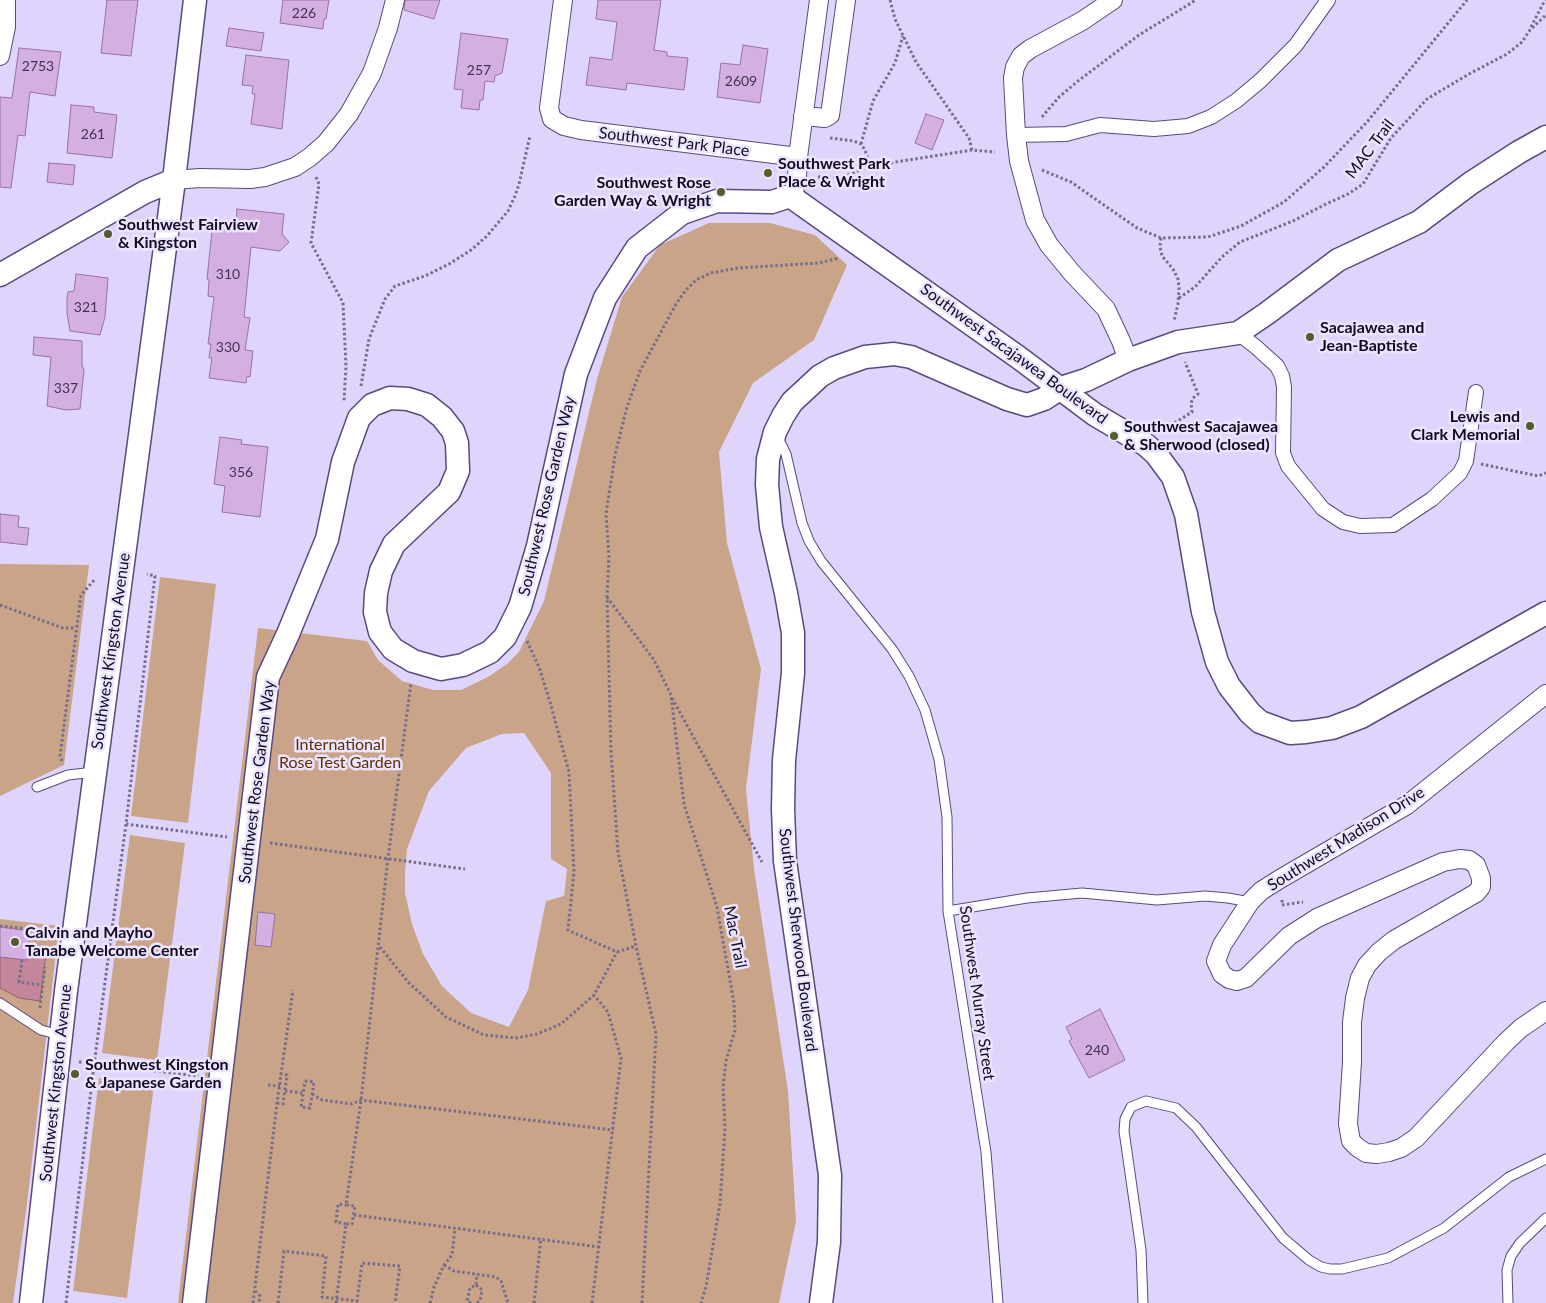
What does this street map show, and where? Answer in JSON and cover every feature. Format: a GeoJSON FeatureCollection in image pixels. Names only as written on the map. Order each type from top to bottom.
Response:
{"type":"FeatureCollection","features":[{"type":"Feature","properties":{"kind":"street"},"geometry":{"type":"LineString","coordinates":[[0,56],[6,27],[6,0]]}},
{"type":"Feature","properties":{"kind":"street","name":"Southwest Kingston Avenue"},"geometry":{"type":"LineString","coordinates":[[31,1303],[61,1035],[94,772],[174,180],[195,0]]}},
{"type":"Feature","properties":{"kind":"street"},"geometry":{"type":"LineString","coordinates":[[0,275],[145,192],[174,180],[200,178],[250,179],[265,177],[295,167],[310,157],[326,143],[349,114],[372,73],[388,28],[395,0]]}},
{"type":"Feature","properties":{"kind":"street","name":"Southwest Park Place"},"geometry":{"type":"LineString","coordinates":[[563,0],[549,108],[552,119],[564,126],[581,130],[798,157]]}},
{"type":"Feature","properties":{"kind":"street"},"geometry":{"type":"LineString","coordinates":[[790,196],[796,182],[819,0]]}},
{"type":"Feature","properties":{"kind":"street"},"geometry":{"type":"LineString","coordinates":[[803,116],[825,118],[830,115],[846,0]]}},
{"type":"Feature","properties":{"kind":"street"},"geometry":{"type":"LineString","coordinates":[[1113,0],[1082,21],[1020,56],[1013,78],[1024,134],[1019,161],[1035,220],[1049,246],[1106,309],[1128,360]]}},
{"type":"Feature","properties":{"kind":"street"},"geometry":{"type":"LineString","coordinates":[[1024,134],[1066,134],[1100,125],[1154,129],[1188,126],[1211,117],[1260,81],[1296,46],[1328,0]]}},
{"type":"Feature","properties":{"kind":"street"},"geometry":{"type":"LineString","coordinates":[[1476,392],[1466,461],[1460,473],[1432,499],[1393,525],[1360,526],[1343,522],[1323,509],[1288,466],[1283,453],[1284,387],[1282,376],[1277,366],[1256,346],[1238,333],[1338,260],[1419,222],[1471,182],[1546,137]]}},
{"type":"Feature","properties":{"kind":"street","name":"Southwest Sacajawea Boulevard"},"geometry":{"type":"LineString","coordinates":[[790,196],[1061,388],[1094,414],[1146,445],[1156,454],[1173,477],[1186,514],[1203,612],[1217,662],[1229,686],[1250,713],[1260,722],[1290,732],[1306,732],[1332,728],[1361,717],[1546,613]]}},
{"type":"Feature","properties":{"kind":"street","name":"Southwest Rose Garden Way"},"geometry":{"type":"LineString","coordinates":[[194,1303],[268,677],[288,634],[326,539],[343,462],[359,418],[372,405],[390,398],[408,399],[427,405],[442,417],[453,431],[457,443],[458,471],[449,492],[394,544],[381,572],[376,593],[375,612],[380,632],[394,649],[413,661],[441,668],[463,665],[490,652],[505,637],[520,607],[538,546],[576,374],[605,298],[637,248],[682,213],[717,201],[772,202],[790,196]]}},
{"type":"Feature","properties":{"kind":"street","name":"Southwest Sherwood Boulevard"},"geometry":{"type":"LineString","coordinates":[[821,1303],[829,1242],[830,1175],[785,861],[784,760],[793,673],[793,633],[771,527],[767,485],[768,459],[775,432],[792,402],[820,376],[850,362],[878,355],[894,354],[912,357],[1007,399],[1027,405],[1044,399],[1061,388],[1086,380],[1128,360],[1178,342],[1238,333]]}},
{"type":"Feature","properties":{"kind":"street","name":"Southwest Madison Drive"},"geometry":{"type":"LineString","coordinates":[[1546,694],[1442,779],[1407,805],[1261,891],[1250,902],[1217,954],[1216,961],[1222,974],[1229,979],[1237,981],[1246,978],[1289,936],[1317,918],[1443,862],[1460,859],[1469,860],[1476,865],[1480,871],[1481,887],[1476,894],[1394,940],[1367,965],[1360,978],[1352,1022],[1352,1062],[1348,1124],[1351,1141],[1366,1153],[1389,1152],[1401,1148],[1416,1138],[1506,1042],[1521,1028],[1546,1011]]}},
{"type":"Feature","properties":{"kind":"lane","name":"Southwest Murray Street"},"geometry":{"type":"LineString","coordinates":[[775,432],[786,454],[802,523],[809,541],[820,561],[892,649],[909,676],[925,710],[940,758],[948,854],[948,911],[986,1152],[998,1303]]}},
{"type":"Feature","properties":{"kind":"lane"},"geometry":{"type":"LineString","coordinates":[[37,787],[68,775],[94,772]]}},
{"type":"Feature","properties":{"kind":"lane"},"geometry":{"type":"LineString","coordinates":[[948,911],[1027,898],[1082,893],[1157,900],[1205,896],[1250,902]]}},
{"type":"Feature","properties":{"kind":"lane"},"geometry":{"type":"LineString","coordinates":[[0,1003],[41,1030],[61,1035]]}},
{"type":"Feature","properties":{"kind":"lane"},"geometry":{"type":"LineString","coordinates":[[1143,1303],[1141,1250],[1124,1131],[1125,1119],[1131,1107],[1146,1101],[1176,1108],[1196,1127],[1283,1238],[1309,1260],[1330,1269],[1342,1269],[1388,1258],[1444,1228],[1508,1177],[1546,1158]]}},
{"type":"Feature","properties":{"kind":"lane"},"geometry":{"type":"LineString","coordinates":[[1508,1303],[1506,1270],[1511,1256],[1520,1243],[1546,1218]]}},
{"type":"Feature","properties":{"kind":"path"},"geometry":{"type":"LineString","coordinates":[[890,0],[895,19],[916,62],[969,138],[972,150]]}},
{"type":"Feature","properties":{"kind":"path"},"geometry":{"type":"LineString","coordinates":[[1024,134],[1059,97],[1078,81],[1139,35],[1196,0]]}},
{"type":"Feature","properties":{"kind":"path"},"geometry":{"type":"LineString","coordinates":[[1035,167],[1071,182],[1137,228],[1161,238],[1208,237],[1241,226],[1284,202],[1324,167],[1367,122],[1467,0]]}},
{"type":"Feature","properties":{"kind":"path"},"geometry":{"type":"LineString","coordinates":[[1530,30],[1545,0]]}},
{"type":"Feature","properties":{"kind":"path","name":"MAC Trail"},"geometry":{"type":"LineString","coordinates":[[1179,298],[1195,287],[1222,257],[1240,242],[1293,221],[1348,194],[1363,184],[1391,138],[1428,99],[1507,54],[1522,42],[1530,30],[1546,15]]}},
{"type":"Feature","properties":{"kind":"path"},"geometry":{"type":"LineString","coordinates":[[861,144],[873,101],[895,63],[903,36]]}},
{"type":"Feature","properties":{"kind":"path"},"geometry":{"type":"LineString","coordinates":[[358,395],[362,386],[369,339],[385,299],[395,286],[425,276],[449,264],[471,250],[487,236],[508,211],[515,196],[530,136]]}},
{"type":"Feature","properties":{"kind":"path"},"geometry":{"type":"LineString","coordinates":[[822,137],[854,141],[861,144],[870,166]]}},
{"type":"Feature","properties":{"kind":"path"},"geometry":{"type":"LineString","coordinates":[[818,177],[843,177],[870,166],[972,150],[995,152]]}},
{"type":"Feature","properties":{"kind":"path"},"geometry":{"type":"LineString","coordinates":[[319,184],[311,243],[343,303],[346,367],[343,417],[352,436]]}},
{"type":"Feature","properties":{"kind":"path"},"geometry":{"type":"LineString","coordinates":[[1161,238],[1162,256],[1173,269],[1178,279],[1179,298],[1172,326]]}},
{"type":"Feature","properties":{"kind":"path"},"geometry":{"type":"LineString","coordinates":[[642,1303],[656,1034],[636,946],[618,852],[611,752],[607,597],[609,557],[606,514],[615,455],[626,407],[640,370],[676,304],[696,280],[711,273],[738,268],[819,263],[841,258],[857,242]]}},
{"type":"Feature","properties":{"kind":"path"},"geometry":{"type":"LineString","coordinates":[[1158,433],[1192,412],[1191,403],[1198,394],[1182,355]]}},
{"type":"Feature","properties":{"kind":"path"},"geometry":{"type":"LineString","coordinates":[[1466,461],[1538,476],[1546,473]]}},
{"type":"Feature","properties":{"kind":"path"},"geometry":{"type":"LineString","coordinates":[[66,1303],[155,576],[146,574]]}},
{"type":"Feature","properties":{"kind":"path"},"geometry":{"type":"LineString","coordinates":[[63,764],[60,756],[81,595],[95,579]]}},
{"type":"Feature","properties":{"kind":"path","name":"Mac Trail"},"geometry":{"type":"LineString","coordinates":[[607,597],[654,660],[670,695],[684,804],[717,907],[734,1003],[735,1030],[726,1061],[723,1087],[725,1128],[720,1204],[706,1287],[701,1303]]}},
{"type":"Feature","properties":{"kind":"path"},"geometry":{"type":"LineString","coordinates":[[0,605],[63,628],[76,628]]}},
{"type":"Feature","properties":{"kind":"path"},"geometry":{"type":"LineString","coordinates":[[512,623],[524,636],[538,667],[570,772],[574,872],[568,930],[617,952],[636,946]]}},
{"type":"Feature","properties":{"kind":"path"},"geometry":{"type":"LineString","coordinates":[[346,1205],[380,947],[388,858],[413,661]]}},
{"type":"Feature","properties":{"kind":"path"},"geometry":{"type":"LineString","coordinates":[[670,695],[766,870]]}},
{"type":"Feature","properties":{"kind":"path"},"geometry":{"type":"LineString","coordinates":[[126,824],[232,838]]}},
{"type":"Feature","properties":{"kind":"path"},"geometry":{"type":"LineString","coordinates":[[268,843],[465,868]]}},
{"type":"Feature","properties":{"kind":"path"},"geometry":{"type":"LineString","coordinates":[[0,926],[50,931]]}},
{"type":"Feature","properties":{"kind":"path"},"geometry":{"type":"LineString","coordinates":[[380,947],[409,983],[446,1017],[484,1035],[516,1038],[537,1034],[561,1024],[594,995],[617,952]]}},
{"type":"Feature","properties":{"kind":"path"},"geometry":{"type":"LineString","coordinates":[[22,960],[19,982],[42,985]]}},
{"type":"Feature","properties":{"kind":"path"},"geometry":{"type":"LineString","coordinates":[[253,1303],[277,1103],[293,990]]}},
{"type":"Feature","properties":{"kind":"path"},"geometry":{"type":"LineString","coordinates":[[592,1303],[621,1058],[608,1012],[594,995]]}},
{"type":"Feature","properties":{"kind":"path"},"geometry":{"type":"LineString","coordinates":[[94,1065],[207,1078]]}},
{"type":"Feature","properties":{"kind":"path"},"geometry":{"type":"LineString","coordinates":[[277,1103],[283,1104],[285,1091],[287,1075],[281,1074]]}},
{"type":"Feature","properties":{"kind":"path"},"geometry":{"type":"LineString","coordinates":[[304,1081],[314,1082],[310,1108],[301,1107],[303,1093],[304,1081]]}},
{"type":"Feature","properties":{"kind":"path"},"geometry":{"type":"LineString","coordinates":[[268,1084],[280,1086]]}},
{"type":"Feature","properties":{"kind":"path"},"geometry":{"type":"LineString","coordinates":[[285,1091],[303,1093]]}},
{"type":"Feature","properties":{"kind":"path"},"geometry":{"type":"LineString","coordinates":[[312,1094],[322,1100],[352,1104],[361,1100],[613,1130]]}},
{"type":"Feature","properties":{"kind":"path"},"geometry":{"type":"LineString","coordinates":[[338,1204],[355,1206],[354,1215],[352,1224],[336,1222],[338,1204]]}},
{"type":"Feature","properties":{"kind":"path"},"geometry":{"type":"LineString","coordinates":[[354,1215],[599,1247]]}},
{"type":"Feature","properties":{"kind":"path"},"geometry":{"type":"LineString","coordinates":[[336,1303],[346,1224]]}},
{"type":"Feature","properties":{"kind":"path"},"geometry":{"type":"LineString","coordinates":[[430,1303],[434,1287],[444,1264],[452,1255],[455,1228]]}},
{"type":"Feature","properties":{"kind":"path"},"geometry":{"type":"LineString","coordinates":[[534,1303],[541,1238]]}},
{"type":"Feature","properties":{"kind":"path"},"geometry":{"type":"LineString","coordinates":[[278,1303],[284,1252],[326,1256],[322,1297],[357,1301],[362,1263],[400,1266],[395,1303]]}},
{"type":"Feature","properties":{"kind":"path"},"geometry":{"type":"LineString","coordinates":[[444,1264],[454,1271],[496,1277],[501,1281],[508,1303]]}},
{"type":"Feature","properties":{"kind":"path"},"geometry":{"type":"LineString","coordinates":[[476,1285],[478,1274]]}},
{"type":"Feature","properties":{"kind":"path"},"geometry":{"type":"LineString","coordinates":[[470,1303],[467,1301],[470,1288],[476,1285]]}},
{"type":"Feature","properties":{"kind":"path"},"geometry":{"type":"LineString","coordinates":[[476,1285],[482,1290],[480,1301],[476,1303]]}},
{"type":"Feature","properties":{"kind":"path"},"geometry":{"type":"LineString","coordinates":[[254,1290],[260,1296],[259,1303]]}},
{"type":"Feature","properties":{"kind":"green space","name":"International Rose Test Garden"},"geometry":{"type":"Polygon","coordinates":[[[709,223],[770,223],[815,235],[847,265],[814,340],[753,383],[719,452],[727,543],[761,669],[746,789],[754,869],[788,1091],[796,1221],[779,1303],[178,1303],[258,628],[367,641],[378,660],[402,681],[433,690],[461,690],[488,677],[507,664],[519,652],[544,601],[597,379],[622,297],[660,245],[709,223]],[[524,733],[502,734],[466,748],[429,791],[407,849],[405,893],[412,924],[423,954],[442,986],[471,1013],[509,1027],[528,990],[546,901],[564,896],[567,869],[551,859],[551,773],[524,733]]]}},
{"type":"Feature","properties":{"kind":"green space"},"geometry":{"type":"Polygon","coordinates":[[[0,564],[89,565],[64,765],[0,796],[0,564]]]}},
{"type":"Feature","properties":{"kind":"green space"},"geometry":{"type":"Polygon","coordinates":[[[160,577],[216,584],[188,823],[131,816],[160,577]]]}},
{"type":"Feature","properties":{"kind":"green space"},"geometry":{"type":"Polygon","coordinates":[[[130,835],[185,843],[157,1060],[102,1053],[130,835]]]}},
{"type":"Feature","properties":{"kind":"green space"},"geometry":{"type":"Polygon","coordinates":[[[0,919],[59,926],[27,1204],[13,1303],[0,1303],[0,919]]]}},
{"type":"Feature","properties":{"kind":"green space"},"geometry":{"type":"Polygon","coordinates":[[[99,1078],[154,1085],[127,1298],[73,1291],[99,1078]]]}},
{"type":"Feature","properties":{"kind":"shaded area"},"geometry":{"type":"Polygon","coordinates":[[[28,952],[46,954],[40,1001],[19,998],[0,988],[0,957],[26,960],[28,952]]]}},
{"type":"Feature","properties":{"kind":"building"},"geometry":{"type":"Polygon","coordinates":[[[107,0],[138,0],[131,56],[101,53],[107,0]]]}},
{"type":"Feature","properties":{"kind":"building"},"geometry":{"type":"Polygon","coordinates":[[[283,0],[329,0],[323,29],[280,23],[283,0]]]}},
{"type":"Feature","properties":{"kind":"building"},"geometry":{"type":"Polygon","coordinates":[[[405,0],[440,0],[434,19],[404,10],[405,0]]]}},
{"type":"Feature","properties":{"kind":"building"},"geometry":{"type":"Polygon","coordinates":[[[598,0],[661,0],[654,50],[667,52],[667,56],[688,58],[684,90],[627,83],[626,90],[586,85],[590,57],[612,60],[617,22],[596,19],[598,0]]]}},
{"type":"Feature","properties":{"kind":"building"},"geometry":{"type":"Polygon","coordinates":[[[229,28],[264,33],[261,51],[226,46],[229,28]]]}},
{"type":"Feature","properties":{"kind":"building"},"geometry":{"type":"Polygon","coordinates":[[[461,33],[508,39],[502,73],[495,76],[494,82],[485,81],[483,100],[480,100],[479,110],[461,108],[463,90],[454,89],[461,33]]]}},
{"type":"Feature","properties":{"kind":"building"},"geometry":{"type":"Polygon","coordinates":[[[743,45],[768,49],[760,103],[717,97],[721,63],[740,65],[743,45]]]}},
{"type":"Feature","properties":{"kind":"building"},"geometry":{"type":"Polygon","coordinates":[[[19,48],[61,52],[55,96],[30,92],[25,136],[18,135],[11,188],[0,187],[0,97],[12,98],[19,48]]]}},
{"type":"Feature","properties":{"kind":"building"},"geometry":{"type":"Polygon","coordinates":[[[246,55],[289,60],[282,129],[251,124],[255,94],[252,94],[253,86],[242,85],[246,55]]]}},
{"type":"Feature","properties":{"kind":"building"},"geometry":{"type":"Polygon","coordinates":[[[71,105],[94,107],[94,112],[117,115],[112,158],[67,153],[71,105]]]}},
{"type":"Feature","properties":{"kind":"building"},"geometry":{"type":"Polygon","coordinates":[[[926,114],[944,120],[932,150],[915,143],[926,114]]]}},
{"type":"Feature","properties":{"kind":"building"},"geometry":{"type":"Polygon","coordinates":[[[49,163],[75,165],[73,185],[47,182],[49,163]]]}},
{"type":"Feature","properties":{"kind":"building"},"geometry":{"type":"Polygon","coordinates":[[[237,209],[284,214],[282,234],[289,242],[280,251],[251,247],[244,317],[250,318],[245,350],[253,351],[250,377],[247,376],[246,383],[209,378],[212,358],[209,358],[211,344],[208,344],[214,297],[208,296],[209,280],[207,279],[213,221],[236,224],[237,209]]]}},
{"type":"Feature","properties":{"kind":"building"},"geometry":{"type":"Polygon","coordinates":[[[76,274],[108,278],[105,317],[100,335],[70,331],[67,299],[68,292],[74,291],[76,274]]]}},
{"type":"Feature","properties":{"kind":"building"},"geometry":{"type":"Polygon","coordinates":[[[34,337],[82,341],[82,365],[84,370],[80,409],[66,410],[47,406],[51,357],[33,355],[34,337]]]}},
{"type":"Feature","properties":{"kind":"building"},"geometry":{"type":"Polygon","coordinates":[[[220,437],[242,440],[241,444],[268,447],[260,517],[222,512],[225,486],[214,484],[220,437]]]}},
{"type":"Feature","properties":{"kind":"building"},"geometry":{"type":"Polygon","coordinates":[[[0,514],[19,516],[18,527],[29,528],[27,545],[0,542],[0,514]]]}},
{"type":"Feature","properties":{"kind":"building"},"geometry":{"type":"Polygon","coordinates":[[[258,912],[275,914],[271,947],[255,945],[258,912]]]}},
{"type":"Feature","properties":{"kind":"building","name":"Calvin and Mayho Tanabe Welcome Center"},"geometry":{"type":"Polygon","coordinates":[[[0,927],[30,931],[27,960],[0,957],[0,927]]]}},
{"type":"Feature","properties":{"kind":"building"},"geometry":{"type":"Polygon","coordinates":[[[1100,1009],[1125,1060],[1089,1078],[1069,1041],[1072,1039],[1066,1027],[1100,1009]]]}},
{"type":"Feature","properties":{"kind":"place","name":"Southwest Park Place & Wright"},"geometry":{"type":"Point","coordinates":[768,173]}},
{"type":"Feature","properties":{"kind":"place","name":"Southwest Rose Garden Way & Wright"},"geometry":{"type":"Point","coordinates":[721,192]}},
{"type":"Feature","properties":{"kind":"place","name":"Southwest Fairview & Kingston"},"geometry":{"type":"Point","coordinates":[108,234]}},
{"type":"Feature","properties":{"kind":"place","name":"Sacajawea and Jean-Baptiste"},"geometry":{"type":"Point","coordinates":[1310,337]}},
{"type":"Feature","properties":{"kind":"place","name":"Lewis and Clark Memorial"},"geometry":{"type":"Point","coordinates":[1530,426]}},
{"type":"Feature","properties":{"kind":"place","name":"Southwest Sacajawea & Sherwood (closed)"},"geometry":{"type":"Point","coordinates":[1114,436]}},
{"type":"Feature","properties":{"kind":"place","name":"Calvin and Mayho Tanabe Welcome Center"},"geometry":{"type":"Point","coordinates":[15,942]}},
{"type":"Feature","properties":{"kind":"place","name":"Southwest Kingston & Japanese Garden"},"geometry":{"type":"Point","coordinates":[75,1074]}}]}
